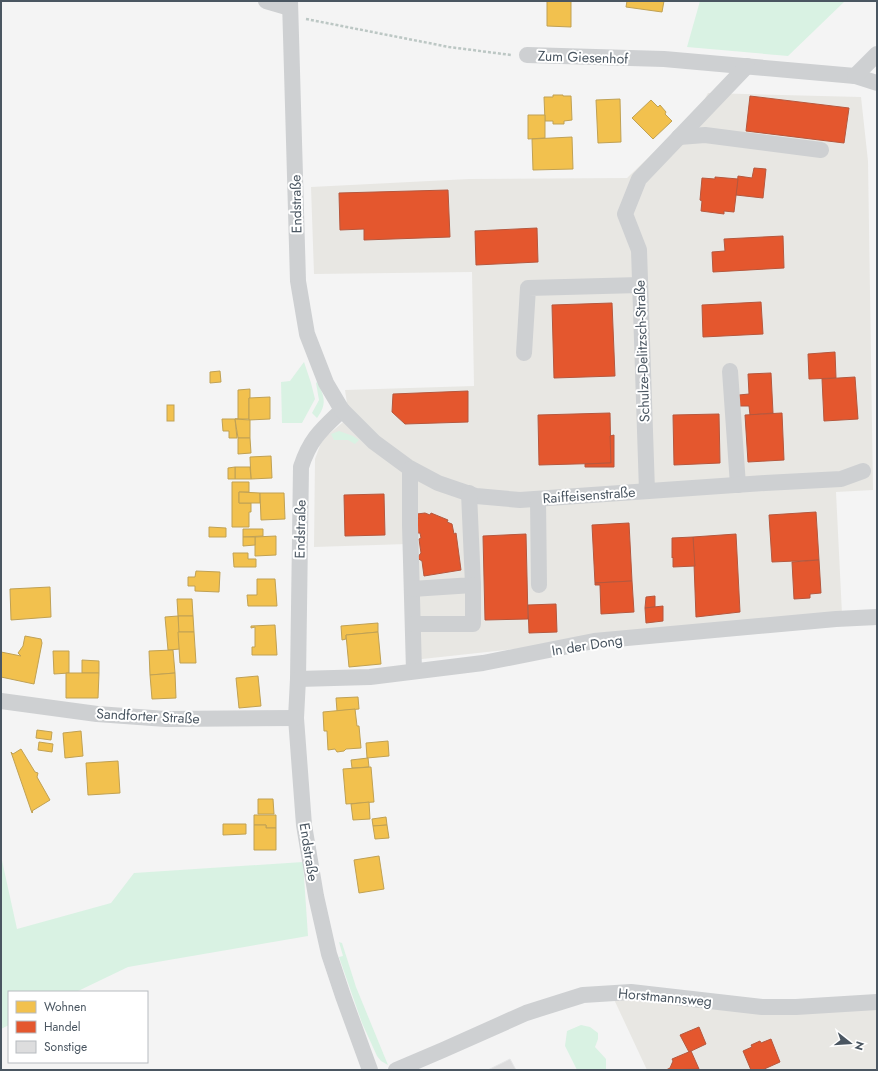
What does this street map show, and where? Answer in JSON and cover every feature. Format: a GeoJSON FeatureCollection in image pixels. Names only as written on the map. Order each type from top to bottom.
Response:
{"type":"FeatureCollection","features":[{"type":"Feature","properties":{"kind":"street"},"geometry":{"type":"LineString","coordinates":[[266,1],[291,9]]}},
{"type":"Feature","properties":{"kind":"street","name":"Endstraße"},"geometry":{"type":"LineString","coordinates":[[291,9],[298,281],[307,334],[326,383],[342,410],[316,435],[306,451],[301,467],[298,679],[296,718],[304,825],[316,896],[334,968],[370,1070]]}},
{"type":"Feature","properties":{"kind":"street"},"geometry":{"type":"LineString","coordinates":[[855,76],[877,54]]}},
{"type":"Feature","properties":{"kind":"street","name":"Zum Giesenhof"},"geometry":{"type":"LineString","coordinates":[[527,55],[664,59],[855,76],[877,83]]}},
{"type":"Feature","properties":{"kind":"street"},"geometry":{"type":"LineString","coordinates":[[679,137],[747,66]]}},
{"type":"Feature","properties":{"kind":"street"},"geometry":{"type":"LineString","coordinates":[[679,137],[705,135],[821,150]]}},
{"type":"Feature","properties":{"kind":"street","name":"Schulze-Delitzsch-Straße"},"geometry":{"type":"LineString","coordinates":[[647,491],[639,250],[625,214],[639,179],[679,137]]}},
{"type":"Feature","properties":{"kind":"street"},"geometry":{"type":"LineString","coordinates":[[524,353],[528,288],[640,285]]}},
{"type":"Feature","properties":{"kind":"street"},"geometry":{"type":"LineString","coordinates":[[730,371],[738,485]]}},
{"type":"Feature","properties":{"kind":"street","name":"Raiffeisenstraße"},"geometry":{"type":"LineString","coordinates":[[342,410],[374,442],[410,469],[438,483],[476,496],[520,500],[538,499],[841,479],[863,471]]}},
{"type":"Feature","properties":{"kind":"street"},"geometry":{"type":"LineString","coordinates":[[410,469],[414,671]]}},
{"type":"Feature","properties":{"kind":"street"},"geometry":{"type":"LineString","coordinates":[[413,624],[473,624],[469,493]]}},
{"type":"Feature","properties":{"kind":"street"},"geometry":{"type":"LineString","coordinates":[[538,499],[539,585]]}},
{"type":"Feature","properties":{"kind":"street"},"geometry":{"type":"LineString","coordinates":[[412,589],[472,585]]}},
{"type":"Feature","properties":{"kind":"street","name":"In der Dong"},"geometry":{"type":"LineString","coordinates":[[298,679],[370,677],[483,663],[594,641],[877,617]]}},
{"type":"Feature","properties":{"kind":"street","name":"Sandforter Straße"},"geometry":{"type":"LineString","coordinates":[[1,700],[97,714],[166,719],[296,718]]}},
{"type":"Feature","properties":{"kind":"street","name":"Horstmannsweg"},"geometry":{"type":"LineString","coordinates":[[396,1070],[526,1013],[583,995],[631,992],[762,1007],[796,1008],[877,1002]]}},
{"type":"Feature","properties":{"kind":"path","name":"Zum Giesenhof"},"geometry":{"type":"LineString","coordinates":[[291,9],[308,20],[449,47],[527,55]]}},
{"type":"Feature","properties":{"kind":"shaded area"},"geometry":{"type":"Polygon","coordinates":[[[708,93],[861,97],[868,161],[873,490],[836,492],[842,614],[413,660],[407,544],[314,547],[315,459],[322,440],[349,417],[345,390],[474,386],[472,272],[314,274],[311,187],[469,179],[627,178],[700,108],[708,93]]]}},
{"type":"Feature","properties":{"kind":"shaded area"},"geometry":{"type":"Polygon","coordinates":[[[611,993],[796,1007],[877,1002],[877,1070],[647,1070],[611,993]]]}},
{"type":"Feature","properties":{"kind":"green space"},"geometry":{"type":"Polygon","coordinates":[[[700,1],[845,1],[788,56],[687,47],[700,1]]]}},
{"type":"Feature","properties":{"kind":"green space"},"geometry":{"type":"Polygon","coordinates":[[[304,362],[315,399],[302,423],[282,423],[281,382],[290,381],[304,362]]]}},
{"type":"Feature","properties":{"kind":"green space"},"geometry":{"type":"Polygon","coordinates":[[[317,382],[322,392],[324,405],[317,418],[312,413],[319,400],[317,382]]]}},
{"type":"Feature","properties":{"kind":"green space"},"geometry":{"type":"Polygon","coordinates":[[[339,431],[359,440],[355,444],[348,440],[334,440],[331,434],[339,431]]]}},
{"type":"Feature","properties":{"kind":"green space"},"geometry":{"type":"Polygon","coordinates":[[[1,856],[17,929],[111,903],[134,873],[303,862],[308,936],[128,967],[78,991],[8,991],[8,1026],[1,1029],[1,856]]]}},
{"type":"Feature","properties":{"kind":"green space"},"geometry":{"type":"Polygon","coordinates":[[[339,942],[342,943],[356,987],[388,1065],[381,1061],[377,1056],[362,1023],[339,957],[343,956],[339,942]]]}},
{"type":"Feature","properties":{"kind":"green space"},"geometry":{"type":"Polygon","coordinates":[[[581,1025],[590,1027],[598,1033],[598,1039],[595,1047],[606,1059],[606,1070],[577,1070],[565,1046],[567,1031],[581,1025]]]}},
{"type":"Feature","properties":{"kind":"building: Wohnen"},"geometry":{"type":"Polygon","coordinates":[[[547,1],[571,1],[571,27],[547,26],[547,1]]]}},
{"type":"Feature","properties":{"kind":"building: Wohnen"},"geometry":{"type":"Polygon","coordinates":[[[627,1],[664,1],[662,12],[626,7],[627,1]]]}},
{"type":"Feature","properties":{"kind":"building: Wohnen"},"geometry":{"type":"Polygon","coordinates":[[[553,95],[571,96],[572,120],[564,121],[564,124],[553,124],[553,121],[545,121],[544,97],[553,97],[553,95]]]}},
{"type":"Feature","properties":{"kind":"building: Wohnen"},"geometry":{"type":"Polygon","coordinates":[[[620,99],[621,142],[598,143],[596,100],[620,99]]]}},
{"type":"Feature","properties":{"kind":"building: Wohnen"},"geometry":{"type":"Polygon","coordinates":[[[651,100],[658,107],[660,105],[666,112],[665,114],[672,121],[653,139],[632,118],[651,100]]]}},
{"type":"Feature","properties":{"kind":"building: Wohnen"},"geometry":{"type":"Polygon","coordinates":[[[528,115],[545,115],[545,138],[528,139],[528,115]]]}},
{"type":"Feature","properties":{"kind":"building: Wohnen"},"geometry":{"type":"Polygon","coordinates":[[[572,137],[573,169],[533,170],[532,139],[572,137]]]}},
{"type":"Feature","properties":{"kind":"building: Wohnen"},"geometry":{"type":"Polygon","coordinates":[[[220,371],[221,382],[210,383],[210,372],[220,371]]]}},
{"type":"Feature","properties":{"kind":"building: Wohnen"},"geometry":{"type":"Polygon","coordinates":[[[250,389],[249,419],[238,419],[238,390],[250,389]]]}},
{"type":"Feature","properties":{"kind":"building: Wohnen"},"geometry":{"type":"Polygon","coordinates":[[[270,397],[270,419],[249,420],[249,398],[270,397]]]}},
{"type":"Feature","properties":{"kind":"building: Wohnen"},"geometry":{"type":"Polygon","coordinates":[[[167,405],[174,405],[174,421],[167,421],[167,405]]]}},
{"type":"Feature","properties":{"kind":"building: Wohnen"},"geometry":{"type":"Polygon","coordinates":[[[222,419],[235,419],[237,438],[229,438],[229,431],[223,431],[222,419]]]}},
{"type":"Feature","properties":{"kind":"building: Wohnen"},"geometry":{"type":"Polygon","coordinates":[[[235,419],[250,420],[250,438],[238,438],[235,419]]]}},
{"type":"Feature","properties":{"kind":"building: Wohnen"},"geometry":{"type":"Polygon","coordinates":[[[238,438],[250,438],[251,453],[238,454],[238,438]]]}},
{"type":"Feature","properties":{"kind":"building: Wohnen"},"geometry":{"type":"Polygon","coordinates":[[[271,456],[272,478],[251,479],[250,457],[271,456]]]}},
{"type":"Feature","properties":{"kind":"building: Wohnen"},"geometry":{"type":"Polygon","coordinates":[[[235,467],[250,467],[251,479],[235,479],[235,467]]]}},
{"type":"Feature","properties":{"kind":"building: Wohnen"},"geometry":{"type":"Polygon","coordinates":[[[235,467],[235,479],[228,479],[228,468],[235,467]]]}},
{"type":"Feature","properties":{"kind":"building: Wohnen"},"geometry":{"type":"Polygon","coordinates":[[[232,482],[249,482],[249,492],[239,492],[239,503],[251,503],[251,512],[249,512],[249,527],[232,527],[232,482]]]}},
{"type":"Feature","properties":{"kind":"building: Wohnen"},"geometry":{"type":"Polygon","coordinates":[[[239,492],[260,493],[260,503],[239,503],[239,492]]]}},
{"type":"Feature","properties":{"kind":"building: Wohnen"},"geometry":{"type":"Polygon","coordinates":[[[260,493],[284,493],[285,519],[261,520],[260,493]]]}},
{"type":"Feature","properties":{"kind":"building: Wohnen"},"geometry":{"type":"Polygon","coordinates":[[[209,527],[226,528],[226,537],[209,537],[209,527]]]}},
{"type":"Feature","properties":{"kind":"building: Wohnen"},"geometry":{"type":"Polygon","coordinates":[[[243,529],[263,529],[263,536],[243,537],[243,529]]]}},
{"type":"Feature","properties":{"kind":"building: Wohnen"},"geometry":{"type":"Polygon","coordinates":[[[276,536],[276,555],[255,556],[255,537],[276,536]]]}},
{"type":"Feature","properties":{"kind":"building: Wohnen"},"geometry":{"type":"Polygon","coordinates":[[[243,537],[255,537],[255,545],[243,546],[243,537]]]}},
{"type":"Feature","properties":{"kind":"building: Wohnen"},"geometry":{"type":"Polygon","coordinates":[[[233,553],[248,553],[248,559],[256,559],[256,567],[234,567],[233,553]]]}},
{"type":"Feature","properties":{"kind":"building: Wohnen"},"geometry":{"type":"Polygon","coordinates":[[[196,571],[220,572],[219,592],[195,591],[195,586],[188,586],[188,577],[195,577],[196,571]]]}},
{"type":"Feature","properties":{"kind":"building: Wohnen"},"geometry":{"type":"Polygon","coordinates":[[[257,579],[275,579],[277,606],[248,606],[247,595],[257,595],[257,579]]]}},
{"type":"Feature","properties":{"kind":"building: Wohnen"},"geometry":{"type":"Polygon","coordinates":[[[50,587],[51,617],[11,620],[10,589],[50,587]]]}},
{"type":"Feature","properties":{"kind":"building: Wohnen"},"geometry":{"type":"Polygon","coordinates":[[[177,599],[192,599],[193,616],[178,616],[177,599]]]}},
{"type":"Feature","properties":{"kind":"building: Wohnen"},"geometry":{"type":"Polygon","coordinates":[[[178,616],[193,616],[194,632],[178,632],[178,616]]]}},
{"type":"Feature","properties":{"kind":"building: Wohnen"},"geometry":{"type":"Polygon","coordinates":[[[178,616],[180,649],[168,650],[165,617],[178,616]]]}},
{"type":"Feature","properties":{"kind":"building: Wohnen"},"geometry":{"type":"Polygon","coordinates":[[[378,623],[378,632],[346,635],[346,639],[342,640],[341,626],[378,623]]]}},
{"type":"Feature","properties":{"kind":"building: Wohnen"},"geometry":{"type":"Polygon","coordinates":[[[275,625],[277,655],[252,655],[252,647],[255,647],[255,627],[251,628],[251,626],[275,625]]]}},
{"type":"Feature","properties":{"kind":"building: Wohnen"},"geometry":{"type":"Polygon","coordinates":[[[178,632],[194,632],[196,663],[180,663],[178,632]]]}},
{"type":"Feature","properties":{"kind":"building: Wohnen"},"geometry":{"type":"Polygon","coordinates":[[[378,632],[381,664],[349,667],[346,635],[378,632]]]}},
{"type":"Feature","properties":{"kind":"building: Wohnen"},"geometry":{"type":"Polygon","coordinates":[[[25,636],[41,639],[42,643],[34,684],[1,677],[1,652],[21,656],[18,653],[23,646],[25,636]]]}},
{"type":"Feature","properties":{"kind":"building: Wohnen"},"geometry":{"type":"Polygon","coordinates":[[[173,650],[175,673],[150,675],[149,651],[173,650]]]}},
{"type":"Feature","properties":{"kind":"building: Wohnen"},"geometry":{"type":"Polygon","coordinates":[[[53,651],[69,651],[69,673],[54,674],[53,651]]]}},
{"type":"Feature","properties":{"kind":"building: Wohnen"},"geometry":{"type":"Polygon","coordinates":[[[82,660],[99,661],[99,673],[82,673],[82,660]]]}},
{"type":"Feature","properties":{"kind":"building: Wohnen"},"geometry":{"type":"Polygon","coordinates":[[[66,673],[99,673],[98,698],[66,698],[66,673]]]}},
{"type":"Feature","properties":{"kind":"building: Wohnen"},"geometry":{"type":"Polygon","coordinates":[[[175,673],[176,698],[152,699],[150,675],[175,673]]]}},
{"type":"Feature","properties":{"kind":"building: Wohnen"},"geometry":{"type":"Polygon","coordinates":[[[258,676],[261,706],[239,708],[236,678],[258,676]]]}},
{"type":"Feature","properties":{"kind":"building: Wohnen"},"geometry":{"type":"Polygon","coordinates":[[[358,697],[359,709],[337,711],[336,698],[358,697]]]}},
{"type":"Feature","properties":{"kind":"building: Wohnen"},"geometry":{"type":"Polygon","coordinates":[[[355,709],[357,726],[359,726],[361,748],[346,749],[344,751],[337,752],[335,749],[328,750],[327,731],[324,731],[323,712],[355,709]]]}},
{"type":"Feature","properties":{"kind":"building: Wohnen"},"geometry":{"type":"Polygon","coordinates":[[[37,730],[52,732],[51,740],[36,738],[37,730]]]}},
{"type":"Feature","properties":{"kind":"building: Wohnen"},"geometry":{"type":"Polygon","coordinates":[[[81,731],[83,756],[65,758],[63,733],[81,731]]]}},
{"type":"Feature","properties":{"kind":"building: Wohnen"},"geometry":{"type":"Polygon","coordinates":[[[388,741],[389,756],[367,758],[366,743],[388,741]]]}},
{"type":"Feature","properties":{"kind":"building: Wohnen"},"geometry":{"type":"Polygon","coordinates":[[[39,742],[53,744],[52,752],[38,750],[39,742]]]}},
{"type":"Feature","properties":{"kind":"building: Wohnen"},"geometry":{"type":"Polygon","coordinates":[[[21,749],[35,772],[38,773],[37,777],[50,800],[32,811],[32,813],[11,752],[13,754],[21,749]]]}},
{"type":"Feature","properties":{"kind":"building: Wohnen"},"geometry":{"type":"Polygon","coordinates":[[[368,758],[369,767],[352,768],[351,760],[368,758]]]}},
{"type":"Feature","properties":{"kind":"building: Wohnen"},"geometry":{"type":"Polygon","coordinates":[[[118,761],[120,793],[88,795],[86,763],[118,761]]]}},
{"type":"Feature","properties":{"kind":"building: Wohnen"},"geometry":{"type":"Polygon","coordinates":[[[371,767],[374,802],[346,804],[343,769],[371,767]]]}},
{"type":"Feature","properties":{"kind":"building: Wohnen"},"geometry":{"type":"Polygon","coordinates":[[[258,799],[273,799],[274,814],[258,814],[258,799]]]}},
{"type":"Feature","properties":{"kind":"building: Wohnen"},"geometry":{"type":"Polygon","coordinates":[[[369,802],[370,819],[353,820],[351,804],[369,802]]]}},
{"type":"Feature","properties":{"kind":"building: Wohnen"},"geometry":{"type":"Polygon","coordinates":[[[254,815],[276,815],[276,828],[266,828],[266,825],[254,825],[254,815]]]}},
{"type":"Feature","properties":{"kind":"building: Wohnen"},"geometry":{"type":"Polygon","coordinates":[[[386,817],[387,825],[373,826],[372,819],[386,817]]]}},
{"type":"Feature","properties":{"kind":"building: Wohnen"},"geometry":{"type":"Polygon","coordinates":[[[223,824],[246,824],[246,834],[223,835],[223,824]]]}},
{"type":"Feature","properties":{"kind":"building: Wohnen"},"geometry":{"type":"Polygon","coordinates":[[[254,825],[266,825],[266,828],[276,828],[276,850],[254,850],[254,825]]]}},
{"type":"Feature","properties":{"kind":"building: Wohnen"},"geometry":{"type":"Polygon","coordinates":[[[387,825],[389,838],[375,839],[373,826],[387,825]]]}},
{"type":"Feature","properties":{"kind":"building: Wohnen"},"geometry":{"type":"Polygon","coordinates":[[[379,856],[384,889],[359,893],[354,860],[379,856]]]}},
{"type":"Feature","properties":{"kind":"building: Handel"},"geometry":{"type":"Polygon","coordinates":[[[750,96],[849,108],[844,143],[746,131],[750,96]]]}},
{"type":"Feature","properties":{"kind":"building: Handel"},"geometry":{"type":"Polygon","coordinates":[[[754,168],[766,169],[763,198],[736,195],[738,176],[752,178],[754,168]]]}},
{"type":"Feature","properties":{"kind":"building: Handel"},"geometry":{"type":"Polygon","coordinates":[[[715,177],[738,179],[734,212],[724,211],[724,214],[701,211],[702,201],[700,200],[702,178],[715,179],[715,177]]]}},
{"type":"Feature","properties":{"kind":"building: Handel"},"geometry":{"type":"Polygon","coordinates":[[[448,190],[450,237],[364,240],[364,229],[340,230],[339,193],[448,190]]]}},
{"type":"Feature","properties":{"kind":"building: Handel"},"geometry":{"type":"Polygon","coordinates":[[[537,228],[538,262],[476,265],[475,231],[537,228]]]}},
{"type":"Feature","properties":{"kind":"building: Handel"},"geometry":{"type":"Polygon","coordinates":[[[783,236],[784,268],[713,272],[712,252],[725,251],[724,239],[783,236]]]}},
{"type":"Feature","properties":{"kind":"building: Handel"},"geometry":{"type":"Polygon","coordinates":[[[761,302],[763,334],[703,337],[702,305],[761,302]]]}},
{"type":"Feature","properties":{"kind":"building: Handel"},"geometry":{"type":"Polygon","coordinates":[[[612,303],[615,376],[554,378],[552,305],[612,303]]]}},
{"type":"Feature","properties":{"kind":"building: Handel"},"geometry":{"type":"Polygon","coordinates":[[[835,352],[836,378],[809,379],[808,354],[835,352]]]}},
{"type":"Feature","properties":{"kind":"building: Handel"},"geometry":{"type":"Polygon","coordinates":[[[771,373],[773,413],[750,415],[749,406],[740,406],[739,395],[749,394],[748,374],[771,373]]]}},
{"type":"Feature","properties":{"kind":"building: Handel"},"geometry":{"type":"Polygon","coordinates":[[[855,377],[858,419],[824,421],[822,379],[855,377]]]}},
{"type":"Feature","properties":{"kind":"building: Handel"},"geometry":{"type":"Polygon","coordinates":[[[468,391],[468,422],[405,424],[392,412],[393,394],[468,391]]]}},
{"type":"Feature","properties":{"kind":"building: Handel"},"geometry":{"type":"Polygon","coordinates":[[[610,413],[611,463],[539,465],[538,415],[610,413]]]}},
{"type":"Feature","properties":{"kind":"building: Handel"},"geometry":{"type":"Polygon","coordinates":[[[782,413],[784,460],[748,462],[745,415],[782,413]]]}},
{"type":"Feature","properties":{"kind":"building: Handel"},"geometry":{"type":"Polygon","coordinates":[[[719,414],[720,463],[674,465],[673,415],[719,414]]]}},
{"type":"Feature","properties":{"kind":"building: Handel"},"geometry":{"type":"Polygon","coordinates":[[[614,435],[614,467],[585,467],[585,464],[611,463],[610,436],[614,435]]]}},
{"type":"Feature","properties":{"kind":"building: Handel"},"geometry":{"type":"Polygon","coordinates":[[[384,494],[385,535],[345,536],[344,495],[384,494]]]}},
{"type":"Feature","properties":{"kind":"building: Handel"},"geometry":{"type":"Polygon","coordinates":[[[816,512],[819,560],[772,562],[769,515],[816,512]]]}},
{"type":"Feature","properties":{"kind":"building: Handel"},"geometry":{"type":"Polygon","coordinates":[[[425,513],[430,515],[431,513],[448,520],[447,522],[452,524],[454,534],[456,533],[461,570],[424,576],[422,561],[417,558],[421,553],[419,539],[421,538],[415,521],[418,519],[417,514],[425,513]]]}},
{"type":"Feature","properties":{"kind":"building: Handel"},"geometry":{"type":"Polygon","coordinates":[[[629,523],[632,581],[595,583],[592,525],[629,523]]]}},
{"type":"Feature","properties":{"kind":"building: Handel"},"geometry":{"type":"Polygon","coordinates":[[[526,534],[528,619],[485,620],[483,536],[526,534]]]}},
{"type":"Feature","properties":{"kind":"building: Handel"},"geometry":{"type":"Polygon","coordinates":[[[736,534],[740,612],[696,617],[693,537],[736,534]]]}},
{"type":"Feature","properties":{"kind":"building: Handel"},"geometry":{"type":"Polygon","coordinates":[[[693,537],[695,566],[673,567],[672,538],[693,537]]]}},
{"type":"Feature","properties":{"kind":"building: Handel"},"geometry":{"type":"Polygon","coordinates":[[[819,560],[821,593],[810,594],[810,598],[794,599],[792,562],[819,560]]]}},
{"type":"Feature","properties":{"kind":"building: Handel"},"geometry":{"type":"Polygon","coordinates":[[[632,581],[634,612],[601,614],[600,585],[595,585],[595,583],[632,581]]]}},
{"type":"Feature","properties":{"kind":"building: Handel"},"geometry":{"type":"Polygon","coordinates":[[[655,596],[655,607],[645,608],[646,597],[655,596]]]}},
{"type":"Feature","properties":{"kind":"building: Handel"},"geometry":{"type":"Polygon","coordinates":[[[556,604],[557,632],[529,633],[528,605],[556,604]]]}},
{"type":"Feature","properties":{"kind":"building: Handel"},"geometry":{"type":"Polygon","coordinates":[[[663,606],[663,621],[646,623],[645,608],[663,606]]]}},
{"type":"Feature","properties":{"kind":"building: Handel"},"geometry":{"type":"Polygon","coordinates":[[[699,1027],[706,1044],[689,1052],[680,1035],[699,1027]]]}},
{"type":"Feature","properties":{"kind":"building: Handel"},"geometry":{"type":"Polygon","coordinates":[[[771,1039],[780,1062],[762,1070],[751,1070],[743,1051],[760,1041],[761,1043],[771,1039]]]}},
{"type":"Feature","properties":{"kind":"building: Handel"},"geometry":{"type":"Polygon","coordinates":[[[691,1051],[699,1069],[666,1070],[670,1068],[673,1061],[672,1059],[691,1051]]]}},
{"type":"Feature","properties":{"kind":"building: Sonstige"},"geometry":{"type":"Polygon","coordinates":[[[510,1059],[516,1070],[488,1070],[510,1059]]]}}]}
